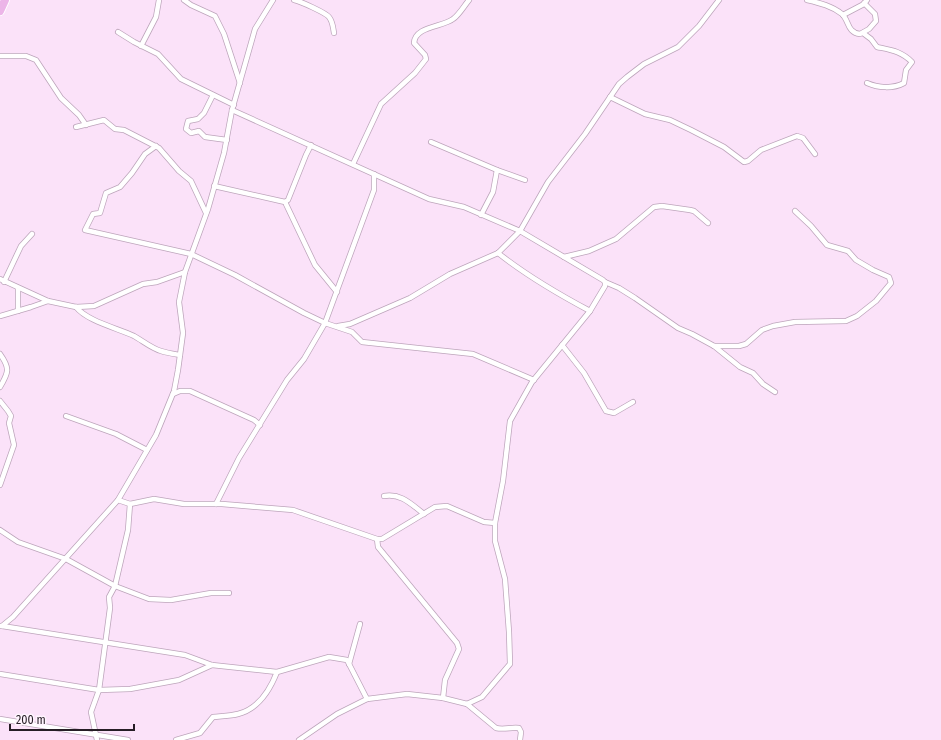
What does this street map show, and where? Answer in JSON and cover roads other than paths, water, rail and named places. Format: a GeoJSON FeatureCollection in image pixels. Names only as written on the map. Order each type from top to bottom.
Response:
{"type":"FeatureCollection","features":[{"type":"Feature","properties":{"kind":"highway"},"geometry":{"type":"LineString","coordinates":[[0,11],[5,0]]}},
{"type":"Feature","properties":{"kind":"street"},"geometry":{"type":"LineString","coordinates":[[141,46],[156,17],[159,0]]}},
{"type":"Feature","properties":{"kind":"street"},"geometry":{"type":"LineString","coordinates":[[184,0],[191,5],[215,16],[224,34],[240,83]]}},
{"type":"Feature","properties":{"kind":"street"},"geometry":{"type":"LineString","coordinates":[[1,626],[13,617],[118,500],[156,435],[173,394],[180,355],[183,333],[179,302],[185,272],[214,186],[227,140],[233,107],[256,30],[273,0]]}},
{"type":"Feature","properties":{"kind":"street"},"geometry":{"type":"LineString","coordinates":[[294,0],[325,14],[330,18],[334,33]]}},
{"type":"Feature","properties":{"kind":"street"},"geometry":{"type":"LineString","coordinates":[[353,164],[383,101],[411,78],[426,59],[425,55],[414,43],[416,37],[428,28],[452,20],[469,0]]}},
{"type":"Feature","properties":{"kind":"street"},"geometry":{"type":"LineString","coordinates":[[337,326],[350,324],[410,298],[450,274],[498,253],[520,231],[548,182],[588,129],[619,84],[644,64],[678,47],[699,26],[719,0]]}},
{"type":"Feature","properties":{"kind":"street"},"geometry":{"type":"LineString","coordinates":[[807,0],[824,4],[843,15],[846,22],[857,34],[864,33],[873,26],[876,21],[875,14],[866,2],[843,15]]}},
{"type":"Feature","properties":{"kind":"street"},"geometry":{"type":"LineString","coordinates":[[118,32],[158,54],[181,79],[213,94],[233,107],[311,145],[429,199],[464,207],[520,231],[605,282],[619,288],[678,328],[714,346],[740,368],[753,373],[763,384],[775,392]]}},
{"type":"Feature","properties":{"kind":"street"},"geometry":{"type":"LineString","coordinates":[[864,33],[872,39],[877,47],[894,51],[912,62],[906,70],[904,83],[901,85],[880,87],[867,83]]}},
{"type":"Feature","properties":{"kind":"street"},"geometry":{"type":"LineString","coordinates":[[0,56],[26,56],[36,60],[61,98],[79,114],[86,125]]}},
{"type":"Feature","properties":{"kind":"street"},"geometry":{"type":"LineString","coordinates":[[213,94],[206,111],[198,118],[188,121],[186,129],[191,133],[199,131],[205,137],[227,140]]}},
{"type":"Feature","properties":{"kind":"street"},"geometry":{"type":"LineString","coordinates":[[610,97],[646,114],[670,120],[691,130],[724,147],[744,162],[748,161],[761,150],[798,136],[803,138],[815,154]]}},
{"type":"Feature","properties":{"kind":"street"},"geometry":{"type":"LineString","coordinates":[[76,128],[104,120],[115,129],[124,130],[156,146],[179,171],[191,181],[206,213]]}},
{"type":"Feature","properties":{"kind":"street"},"geometry":{"type":"LineString","coordinates":[[431,142],[524,180]]}},
{"type":"Feature","properties":{"kind":"street"},"geometry":{"type":"LineString","coordinates":[[285,202],[288,200],[311,145]]}},
{"type":"Feature","properties":{"kind":"street"},"geometry":{"type":"LineString","coordinates":[[156,146],[145,154],[120,187],[106,193],[100,213],[93,214],[85,230],[192,254],[235,275],[304,313],[325,323],[352,332],[362,342],[472,354],[534,380]]}},
{"type":"Feature","properties":{"kind":"street"},"geometry":{"type":"LineString","coordinates":[[481,215],[493,192],[497,170]]}},
{"type":"Feature","properties":{"kind":"street"},"geometry":{"type":"LineString","coordinates":[[216,504],[239,458],[287,380],[304,359],[325,323],[374,190],[374,174]]}},
{"type":"Feature","properties":{"kind":"street"},"geometry":{"type":"LineString","coordinates":[[214,186],[285,202]]}},
{"type":"Feature","properties":{"kind":"street"},"geometry":{"type":"LineString","coordinates":[[285,202],[315,265],[337,292]]}},
{"type":"Feature","properties":{"kind":"street"},"geometry":{"type":"LineString","coordinates":[[564,257],[589,251],[616,240],[654,207],[662,206],[694,211],[708,223]]}},
{"type":"Feature","properties":{"kind":"street"},"geometry":{"type":"LineString","coordinates":[[714,346],[740,346],[746,344],[762,330],[773,326],[795,322],[846,321],[857,316],[876,301],[891,283],[889,277],[856,260],[848,251],[828,245],[795,211]]}},
{"type":"Feature","properties":{"kind":"street"},"geometry":{"type":"LineString","coordinates":[[32,234],[21,246],[2,280],[48,301],[76,307],[94,306],[143,284],[157,282],[185,272]]}},
{"type":"Feature","properties":{"kind":"street"},"geometry":{"type":"LineString","coordinates":[[498,253],[520,270],[590,312]]}},
{"type":"Feature","properties":{"kind":"street"},"geometry":{"type":"LineString","coordinates":[[467,704],[482,698],[510,664],[505,579],[496,540],[495,523],[503,481],[510,421],[534,380],[590,312],[605,286],[605,282]]}},
{"type":"Feature","properties":{"kind":"street"},"geometry":{"type":"LineString","coordinates":[[18,288],[18,311]]}},
{"type":"Feature","properties":{"kind":"street"},"geometry":{"type":"LineString","coordinates":[[0,316],[48,301]]}},
{"type":"Feature","properties":{"kind":"street"},"geometry":{"type":"LineString","coordinates":[[76,307],[81,313],[89,318],[136,337],[147,345],[161,351],[180,355]]}},
{"type":"Feature","properties":{"kind":"street"},"geometry":{"type":"LineString","coordinates":[[562,345],[584,373],[606,411],[614,413],[633,402]]}},
{"type":"Feature","properties":{"kind":"street"},"geometry":{"type":"LineString","coordinates":[[0,354],[7,363],[8,373],[0,387]]}},
{"type":"Feature","properties":{"kind":"street"},"geometry":{"type":"LineString","coordinates":[[173,394],[180,391],[190,391],[260,424]]}},
{"type":"Feature","properties":{"kind":"street"},"geometry":{"type":"LineString","coordinates":[[0,401],[11,416],[9,423],[14,445],[0,485]]}},
{"type":"Feature","properties":{"kind":"street"},"geometry":{"type":"LineString","coordinates":[[66,416],[116,434],[147,450]]}},
{"type":"Feature","properties":{"kind":"street"},"geometry":{"type":"LineString","coordinates":[[384,496],[400,496],[424,514]]}},
{"type":"Feature","properties":{"kind":"street"},"geometry":{"type":"LineString","coordinates":[[118,500],[130,504],[154,499],[184,504],[216,504],[292,510],[377,539],[382,539],[435,507],[447,506],[484,522],[495,523]]}},
{"type":"Feature","properties":{"kind":"street"},"geometry":{"type":"LineString","coordinates":[[96,737],[91,712],[99,690],[104,642],[110,608],[108,597],[115,586],[128,530],[130,504]]}},
{"type":"Feature","properties":{"kind":"street"},"geometry":{"type":"LineString","coordinates":[[0,530],[18,542],[66,559],[115,586],[149,599],[171,600],[211,592],[229,593]]}},
{"type":"Feature","properties":{"kind":"street"},"geometry":{"type":"LineString","coordinates":[[377,539],[378,547],[458,642],[459,649],[445,680],[443,698]]}},
{"type":"Feature","properties":{"kind":"street"},"geometry":{"type":"LineString","coordinates":[[349,664],[360,624]]}},
{"type":"Feature","properties":{"kind":"street"},"geometry":{"type":"LineString","coordinates":[[1,626],[185,655],[212,665],[277,672],[329,657],[347,660],[367,699]]}},
{"type":"Feature","properties":{"kind":"street"},"geometry":{"type":"LineString","coordinates":[[0,674],[99,690],[130,689],[179,680],[212,665]]}},
{"type":"Feature","properties":{"kind":"street"},"geometry":{"type":"LineString","coordinates":[[176,740],[200,733],[213,717],[238,714],[258,704],[273,683],[277,672]]}},
{"type":"Feature","properties":{"kind":"street"},"geometry":{"type":"LineString","coordinates":[[299,740],[338,714],[367,699],[407,694],[443,698],[467,704],[496,728],[519,728],[520,740]]}},
{"type":"Feature","properties":{"kind":"street"},"geometry":{"type":"LineString","coordinates":[[0,719],[96,737],[128,740]]}}]}
